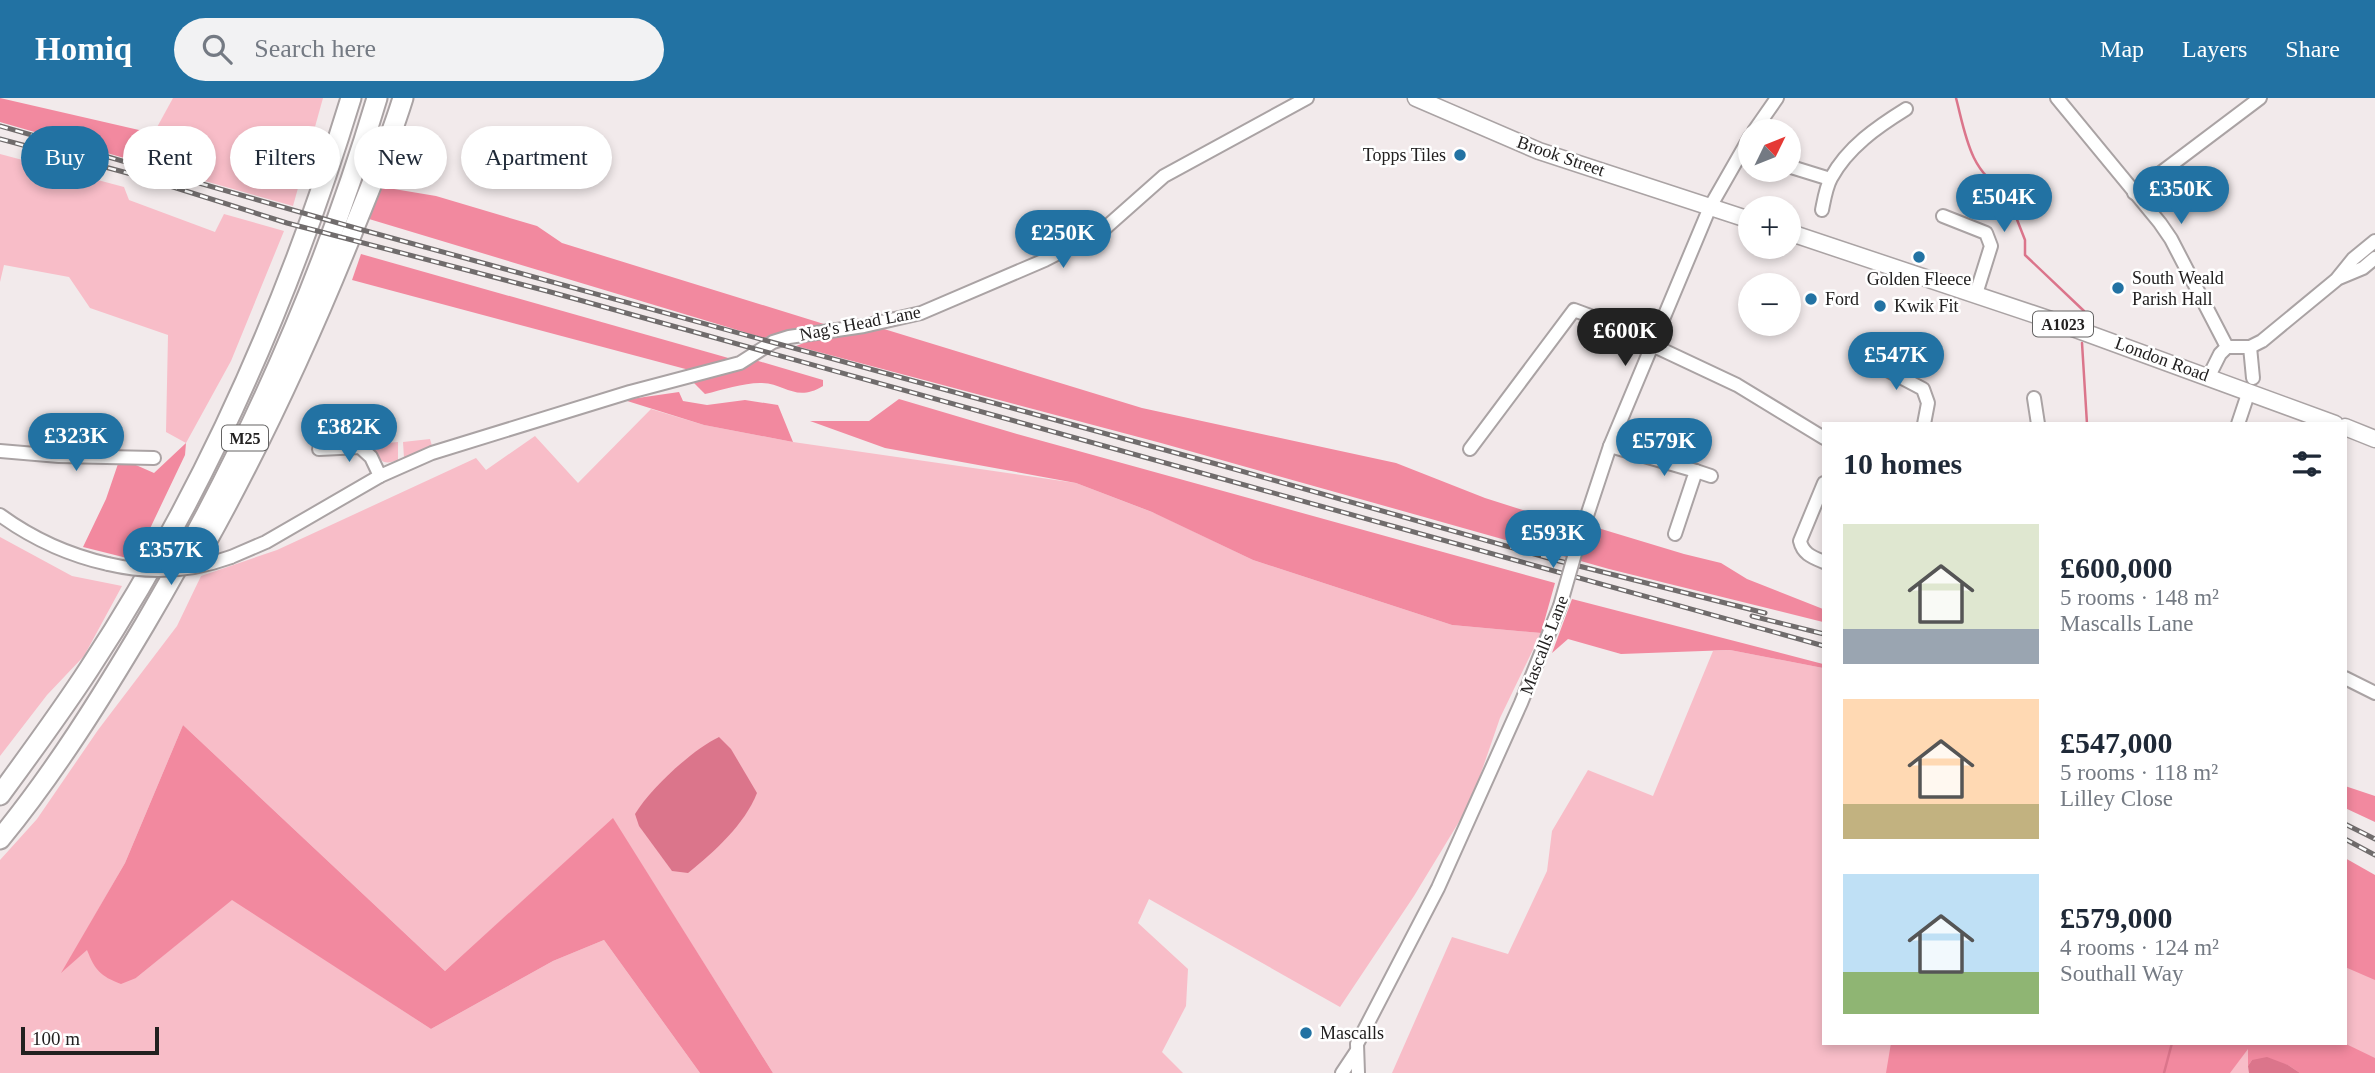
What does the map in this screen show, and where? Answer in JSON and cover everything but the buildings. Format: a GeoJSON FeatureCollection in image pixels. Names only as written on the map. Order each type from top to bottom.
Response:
{"type":"FeatureCollection","features":[{"type":"Feature","properties":{"kind":"highway","name":"M25"},"geometry":{"type":"LineString","coordinates":[[335,126],[338,98]]}},
{"type":"Feature","properties":{"kind":"highway","name":"M25"},"geometry":{"type":"LineString","coordinates":[[340,134],[351,98]]}},
{"type":"Feature","properties":{"kind":"highway","name":"M25"},"geometry":{"type":"LineString","coordinates":[[289,344],[328,246],[377,98]]}},
{"type":"Feature","properties":{"kind":"highway","name":"M25"},"geometry":{"type":"LineString","coordinates":[[0,839],[64,755],[181,561],[329,269],[397,98]]}},
{"type":"Feature","properties":{"kind":"highway","name":"M25"},"geometry":{"type":"LineString","coordinates":[[64,755],[85,737],[125,680],[239,482],[311,333],[403,98]]}},
{"type":"Feature","properties":{"kind":"highway","name":"M25"},"geometry":{"type":"LineString","coordinates":[[0,795],[89,670],[181,512],[282,297],[321,189]]}},
{"type":"Feature","properties":{"kind":"main road","name":"Brook Street"},"geometry":{"type":"LineString","coordinates":[[1416,98],[1539,151],[1710,206]]}},
{"type":"Feature","properties":{"kind":"main road"},"geometry":{"type":"LineString","coordinates":[[1710,206],[1738,216]]}},
{"type":"Feature","properties":{"kind":"main road","name":"London Road"},"geometry":{"type":"LineString","coordinates":[[1801,236],[2209,376],[2251,385],[2331,422]]}},
{"type":"Feature","properties":{"kind":"main road"},"geometry":{"type":"LineString","coordinates":[[2347,428],[2375,439]]}},
{"type":"Feature","properties":{"kind":"street","name":"Nag's Head Lane"},"geometry":{"type":"LineString","coordinates":[[0,515],[43,542],[72,555],[108,564],[150,571],[170,571],[191,569],[231,557],[266,542],[380,476],[468,440],[740,363],[774,342],[789,337],[921,313],[977,290],[1082,242],[1102,230],[1164,177],[1307,98]]}},
{"type":"Feature","properties":{"kind":"street"},"geometry":{"type":"LineString","coordinates":[[1762,119],[1777,98]]}},
{"type":"Feature","properties":{"kind":"street"},"geometry":{"type":"LineString","coordinates":[[2134,193],[2260,98]]}},
{"type":"Feature","properties":{"kind":"street"},"geometry":{"type":"LineString","coordinates":[[2063,100],[2171,239],[2227,347]]}},
{"type":"Feature","properties":{"kind":"street"},"geometry":{"type":"LineString","coordinates":[[1822,210],[1830,179],[1865,137],[1906,109]]}},
{"type":"Feature","properties":{"kind":"street","name":"Mascalls Lane"},"geometry":{"type":"LineString","coordinates":[[1358,1073],[1357,1044],[1438,888],[1521,704],[1560,606],[1610,446],[1710,206],[1738,166]]}},
{"type":"Feature","properties":{"kind":"street"},"geometry":{"type":"LineString","coordinates":[[1801,170],[1830,179]]}},
{"type":"Feature","properties":{"kind":"street"},"geometry":{"type":"LineString","coordinates":[[1943,216],[1986,233],[1991,246],[1976,294]]}},
{"type":"Feature","properties":{"kind":"street"},"geometry":{"type":"LineString","coordinates":[[2209,376],[2220,354],[2227,347],[2250,347],[2262,341],[2336,280],[2353,260],[2375,241]]}},
{"type":"Feature","properties":{"kind":"street"},"geometry":{"type":"LineString","coordinates":[[2336,280],[2362,268],[2375,258]]}},
{"type":"Feature","properties":{"kind":"street"},"geometry":{"type":"LineString","coordinates":[[1470,449],[1574,310],[1654,342],[1737,385],[1822,437]]}},
{"type":"Feature","properties":{"kind":"street"},"geometry":{"type":"LineString","coordinates":[[2239,422],[2251,385],[2250,347]]}},
{"type":"Feature","properties":{"kind":"street"},"geometry":{"type":"LineString","coordinates":[[1886,369],[1892,356]]}},
{"type":"Feature","properties":{"kind":"street"},"geometry":{"type":"LineString","coordinates":[[1870,361],[1918,385],[1926,393],[1928,403],[1924,422]]}},
{"type":"Feature","properties":{"kind":"street"},"geometry":{"type":"LineString","coordinates":[[2034,398],[2038,422]]}},
{"type":"Feature","properties":{"kind":"street"},"geometry":{"type":"LineString","coordinates":[[319,449],[360,446],[371,457],[380,476]]}},
{"type":"Feature","properties":{"kind":"street"},"geometry":{"type":"LineString","coordinates":[[1610,446],[1711,476]]}},
{"type":"Feature","properties":{"kind":"street"},"geometry":{"type":"LineString","coordinates":[[0,451],[59,456],[154,458]]}},
{"type":"Feature","properties":{"kind":"street"},"geometry":{"type":"LineString","coordinates":[[1675,534],[1696,471]]}},
{"type":"Feature","properties":{"kind":"street"},"geometry":{"type":"LineString","coordinates":[[1822,488],[1800,541],[1807,554],[1822,561]]}},
{"type":"Feature","properties":{"kind":"street"},"geometry":{"type":"LineString","coordinates":[[2347,679],[2375,693]]}},
{"type":"Feature","properties":{"kind":"street"},"geometry":{"type":"LineString","coordinates":[[1342,1073],[1356,1052]]}},
{"type":"Feature","properties":{"kind":"shaded area"},"geometry":{"type":"Polygon","coordinates":[[[0,98],[123,126],[123,158],[109,154],[109,126],[21,128],[0,122],[0,98]]]}},
{"type":"Feature","properties":{"kind":"shaded area"},"geometry":{"type":"Polygon","coordinates":[[[173,98],[323,98],[315,126],[230,126],[230,188],[216,184],[216,126],[158,126],[173,98]]]}},
{"type":"Feature","properties":{"kind":"shaded area"},"geometry":{"type":"Polygon","coordinates":[[[0,154],[21,160],[21,189],[109,189],[109,183],[123,187],[129,200],[215,232],[224,214],[284,231],[231,361],[186,443],[166,432],[168,335],[90,308],[69,277],[4,265],[0,282],[0,154]]]}},
{"type":"Feature","properties":{"kind":"shaded area"},"geometry":{"type":"Polygon","coordinates":[[[233,189],[298,189],[293,206],[233,189]]]}},
{"type":"Feature","properties":{"kind":"shaded area"},"geometry":{"type":"Polygon","coordinates":[[[381,189],[436,196],[537,226],[562,243],[824,324],[764,338],[369,219],[381,189]]]}},
{"type":"Feature","properties":{"kind":"shaded area"},"geometry":{"type":"Polygon","coordinates":[[[361,254],[739,361],[693,371],[352,280],[361,254]]]}},
{"type":"Feature","properties":{"kind":"shaded area"},"geometry":{"type":"Polygon","coordinates":[[[884,329],[1142,408],[1396,463],[1485,498],[1576,527],[1588,525],[1721,563],[1747,579],[1822,609],[1822,622],[1609,569],[1161,443],[796,346],[822,336],[884,329]]]}},
{"type":"Feature","properties":{"kind":"shaded area"},"geometry":{"type":"Polygon","coordinates":[[[755,360],[823,380],[823,386],[813,391],[798,393],[769,384],[753,383],[705,394],[694,383],[755,360]]]}},
{"type":"Feature","properties":{"kind":"shaded area"},"geometry":{"type":"Polygon","coordinates":[[[679,392],[683,401],[707,405],[745,400],[778,405],[793,442],[704,425],[624,400],[679,392]]]}},
{"type":"Feature","properties":{"kind":"shaded area"},"geometry":{"type":"Polygon","coordinates":[[[899,399],[1555,583],[1541,633],[1452,625],[1253,560],[1152,512],[1076,483],[885,448],[810,421],[869,421],[899,399]]]}},
{"type":"Feature","properties":{"kind":"shaded area"},"geometry":{"type":"Polygon","coordinates":[[[651,409],[704,425],[793,442],[1076,483],[1157,514],[1253,560],[1452,625],[1541,633],[1500,718],[1471,802],[1414,896],[1340,1007],[1149,899],[1138,923],[1188,969],[1186,1006],[1162,1052],[1183,1073],[773,1073],[613,819],[445,971],[183,725],[125,863],[63,971],[87,949],[136,978],[232,899],[431,1029],[553,961],[604,940],[700,1073],[0,1073],[0,860],[37,819],[98,730],[177,626],[201,576],[277,550],[476,458],[486,470],[535,436],[578,483],[651,409]]]}},
{"type":"Feature","properties":{"kind":"shaded area"},"geometry":{"type":"Polygon","coordinates":[[[430,439],[432,446],[404,458],[403,442],[430,439]]]}},
{"type":"Feature","properties":{"kind":"shaded area"},"geometry":{"type":"Polygon","coordinates":[[[398,442],[398,460],[391,462],[380,459],[367,445],[398,442]]]}},
{"type":"Feature","properties":{"kind":"shaded area"},"geometry":{"type":"Polygon","coordinates":[[[186,443],[185,455],[135,560],[83,547],[106,499],[120,458],[154,473],[186,443]]]}},
{"type":"Feature","properties":{"kind":"shaded area"},"geometry":{"type":"Polygon","coordinates":[[[0,537],[72,576],[122,586],[84,656],[47,695],[0,756],[0,537]]]}},
{"type":"Feature","properties":{"kind":"shaded area"},"geometry":{"type":"Polygon","coordinates":[[[1572,599],[1822,664],[1822,668],[1730,650],[1621,654],[1568,639],[1552,653],[1572,599]]]}},
{"type":"Feature","properties":{"kind":"shaded area"},"geometry":{"type":"Polygon","coordinates":[[[1730,650],[1822,668],[1822,1045],[2347,1045],[2347,860],[2375,876],[2375,1073],[1392,1073],[1452,937],[1508,954],[1547,871],[1552,831],[1588,770],[1653,796],[1713,651],[1730,650]]]}},
{"type":"Feature","properties":{"kind":"shaded area"},"geometry":{"type":"Polygon","coordinates":[[[183,725],[445,971],[613,818],[773,1073],[700,1073],[604,940],[553,961],[431,1029],[232,900],[136,978],[121,984],[108,978],[93,963],[87,950],[61,973],[125,863],[183,725]]]}},
{"type":"Feature","properties":{"kind":"shaded area"},"geometry":{"type":"Polygon","coordinates":[[[719,737],[731,749],[757,793],[745,816],[708,856],[688,873],[672,871],[639,826],[635,814],[673,771],[719,737]]]}},
{"type":"Feature","properties":{"kind":"shaded area"},"geometry":{"type":"Polygon","coordinates":[[[2347,787],[2375,796],[2375,822],[2347,809],[2347,787]]]}},
{"type":"Feature","properties":{"kind":"shaded area"},"geometry":{"type":"Polygon","coordinates":[[[2347,859],[2375,875],[2375,980],[2347,968],[2347,859]]]}},
{"type":"Feature","properties":{"kind":"shaded area"},"geometry":{"type":"Polygon","coordinates":[[[2347,1044],[2375,1058],[2375,1073],[2300,1073],[2288,1065],[2252,1060],[2248,1066],[2248,1049],[2230,1073],[1886,1073],[1891,1045],[2347,1044]]]}},
{"type":"Feature","properties":{"kind":"shaded area"},"geometry":{"type":"Polygon","coordinates":[[[2267,1057],[2300,1073],[2249,1073],[2248,1066],[2252,1060],[2267,1057]]]}},
{"type":"Feature","properties":{"kind":"waterway"},"geometry":{"type":"LineString","coordinates":[[1956,98],[1966,138],[1976,163],[1993,182],[2005,189],[2025,240],[2025,255],[2084,311]]}},
{"type":"Feature","properties":{"kind":"waterway"},"geometry":{"type":"LineString","coordinates":[[2082,343],[2087,422]]}},
{"type":"Feature","properties":{"kind":"waterway"},"geometry":{"type":"LineString","coordinates":[[2164,1073],[2171,1045]]}},
{"type":"Feature","properties":{"kind":"railway"},"geometry":{"type":"LineString","coordinates":[[0,126],[359,229],[1220,465],[1559,561],[1765,613]]}},
{"type":"Feature","properties":{"kind":"railway"},"geometry":{"type":"LineString","coordinates":[[0,139],[135,175],[287,223],[547,291],[1822,645]]}},
{"type":"Feature","properties":{"kind":"railway"},"geometry":{"type":"LineString","coordinates":[[1752,616],[1822,634]]}},
{"type":"Feature","properties":{"kind":"railway"},"geometry":{"type":"LineString","coordinates":[[2347,825],[2375,839]]}},
{"type":"Feature","properties":{"kind":"railway"},"geometry":{"type":"LineString","coordinates":[[2347,840],[2375,855]]}},
{"type":"Feature","properties":{"kind":"place","name":"Topps Tiles"},"geometry":{"type":"Point","coordinates":[1460,155]}},
{"type":"Feature","properties":{"kind":"place","name":"Golden Fleece"},"geometry":{"type":"Point","coordinates":[1919,257]}},
{"type":"Feature","properties":{"kind":"place","name":"South Weald Parish Hall"},"geometry":{"type":"Point","coordinates":[2118,288]}},
{"type":"Feature","properties":{"kind":"place","name":"Ford"},"geometry":{"type":"Point","coordinates":[1811,299]}},
{"type":"Feature","properties":{"kind":"place","name":"Kwik Fit"},"geometry":{"type":"Point","coordinates":[1880,306]}},
{"type":"Feature","properties":{"kind":"place","name":"Mascalls"},"geometry":{"type":"Point","coordinates":[1306,1033]}}]}
